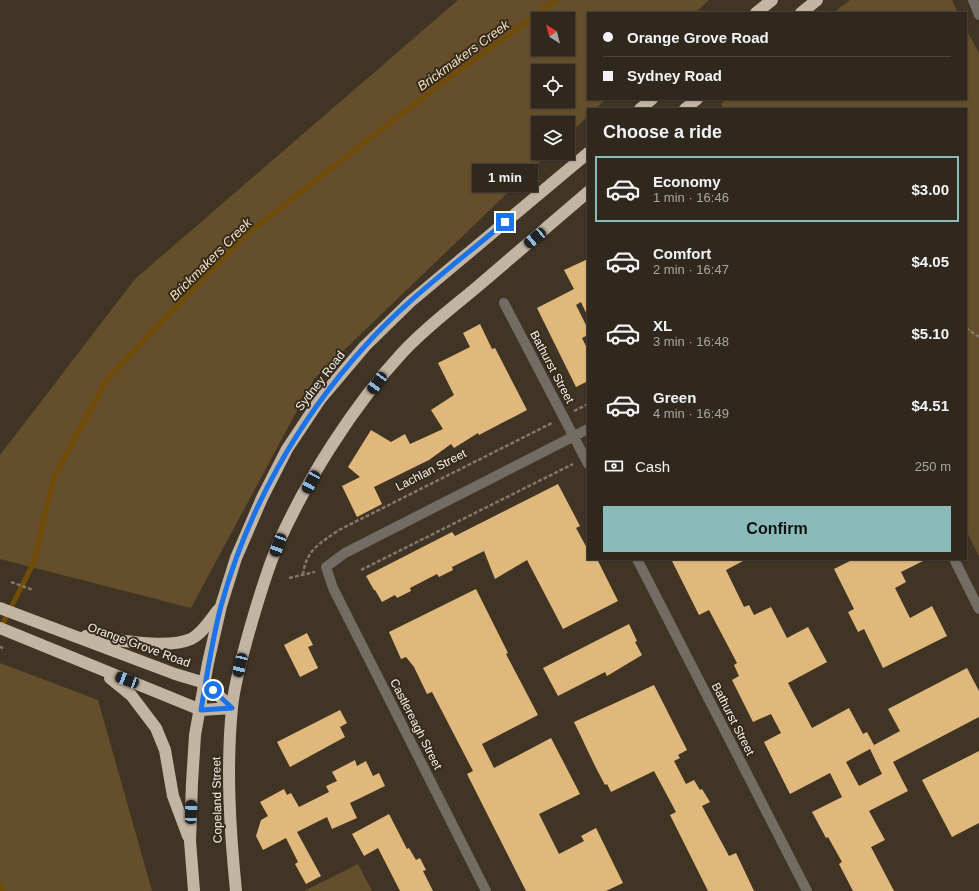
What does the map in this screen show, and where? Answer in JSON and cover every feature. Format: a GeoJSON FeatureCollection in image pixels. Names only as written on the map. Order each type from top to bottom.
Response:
{"type":"FeatureCollection","features":[{"type":"Feature","properties":{"kind":"highway"},"geometry":{"type":"LineString","coordinates":[[757,12],[772,0]]}},
{"type":"Feature","properties":{"kind":"highway"},"geometry":{"type":"LineString","coordinates":[[802,12],[817,0]]}},
{"type":"Feature","properties":{"kind":"highway"},"geometry":{"type":"LineString","coordinates":[[641,108],[651,100]]}},
{"type":"Feature","properties":{"kind":"highway"},"geometry":{"type":"LineString","coordinates":[[686,108],[697,100]]}},
{"type":"Feature","properties":{"kind":"highway","name":"Sydney Road"},"geometry":{"type":"LineString","coordinates":[[201,710],[221,606],[236,558],[262,498],[287,449],[322,398],[365,346],[410,302],[587,154]]}},
{"type":"Feature","properties":{"kind":"highway"},"geometry":{"type":"LineString","coordinates":[[0,628],[201,710],[232,708],[240,665],[259,598],[278,545],[311,482],[354,414],[402,352],[587,193]]}},
{"type":"Feature","properties":{"kind":"highway"},"geometry":{"type":"LineString","coordinates":[[65,633],[145,643],[177,642],[190,639],[202,631],[221,606]]}},
{"type":"Feature","properties":{"kind":"highway","name":"Orange Grove Road"},"geometry":{"type":"LineString","coordinates":[[0,608],[205,683],[232,708]]}},
{"type":"Feature","properties":{"kind":"highway"},"geometry":{"type":"LineString","coordinates":[[102,670],[131,696],[156,728],[165,750],[173,796],[190,841]]}},
{"type":"Feature","properties":{"kind":"highway","name":"Copeland Street"},"geometry":{"type":"LineString","coordinates":[[232,708],[230,830],[236,891]]}},
{"type":"Feature","properties":{"kind":"highway","name":"Copeland Street"},"geometry":{"type":"LineString","coordinates":[[194,891],[190,841],[195,735],[201,710]]}},
{"type":"Feature","properties":{"kind":"street"},"geometry":{"type":"LineString","coordinates":[[973,0],[979,15]]}},
{"type":"Feature","properties":{"kind":"street","name":"Bathurst Street"},"geometry":{"type":"LineString","coordinates":[[504,303],[586,461]]}},
{"type":"Feature","properties":{"kind":"street"},"geometry":{"type":"LineString","coordinates":[[326,568],[345,553],[587,430]]}},
{"type":"Feature","properties":{"kind":"street","name":"Bathurst Street"},"geometry":{"type":"LineString","coordinates":[[638,560],[807,891]]}},
{"type":"Feature","properties":{"kind":"street"},"geometry":{"type":"LineString","coordinates":[[954,560],[979,609]]}},
{"type":"Feature","properties":{"kind":"street","name":"Castlereagh Street"},"geometry":{"type":"LineString","coordinates":[[326,568],[333,588],[486,891]]}},
{"type":"Feature","properties":{"kind":"path"},"geometry":{"type":"LineString","coordinates":[[967,329],[979,337]]}},
{"type":"Feature","properties":{"kind":"path","name":"Lachlan Street"},"geometry":{"type":"LineString","coordinates":[[303,576],[304,562],[308,555],[318,545],[339,530],[587,405]]}},
{"type":"Feature","properties":{"kind":"path"},"geometry":{"type":"LineString","coordinates":[[360,570],[586,461]]}},
{"type":"Feature","properties":{"kind":"path"},"geometry":{"type":"LineString","coordinates":[[289,578],[303,576],[326,568]]}},
{"type":"Feature","properties":{"kind":"path"},"geometry":{"type":"LineString","coordinates":[[12,582],[33,590]]}},
{"type":"Feature","properties":{"kind":"shaded area"},"geometry":{"type":"Polygon","coordinates":[[[458,0],[709,0],[696,12],[587,12],[587,100],[605,100],[596,108],[587,108],[587,117],[575,128],[575,116],[531,116],[531,160],[542,160],[314,379],[191,608],[0,559],[0,455],[135,279],[458,0]]]}},
{"type":"Feature","properties":{"kind":"shaded area"},"geometry":{"type":"Polygon","coordinates":[[[850,0],[952,0],[958,12],[834,12],[850,0]]]}},
{"type":"Feature","properties":{"kind":"shaded area"},"geometry":{"type":"Polygon","coordinates":[[[967,31],[979,53],[979,556],[967,532],[967,108],[723,108],[721,104],[725,100],[967,100],[967,31]]]}},
{"type":"Feature","properties":{"kind":"shaded area"},"geometry":{"type":"Polygon","coordinates":[[[0,663],[98,700],[152,891],[0,891],[0,663]]]}},
{"type":"Feature","properties":{"kind":"shaded area"},"geometry":{"type":"Polygon","coordinates":[[[358,864],[372,891],[304,891],[358,864]]]}},
{"type":"Feature","properties":{"kind":"building"},"geometry":{"type":"Polygon","coordinates":[[[587,259],[587,315],[581,302],[576,305],[587,327],[587,336],[582,338],[587,348],[587,382],[576,387],[537,308],[574,289],[564,270],[587,259]]]}},
{"type":"Feature","properties":{"kind":"building"},"geometry":{"type":"Polygon","coordinates":[[[480,324],[492,349],[495,348],[527,410],[479,435],[478,433],[454,448],[451,444],[429,460],[374,487],[382,504],[357,517],[342,486],[360,477],[348,467],[371,430],[391,442],[405,434],[410,444],[443,429],[431,410],[454,395],[438,363],[470,347],[463,333],[480,324]]]}},
{"type":"Feature","properties":{"kind":"building"},"geometry":{"type":"Polygon","coordinates":[[[558,484],[580,526],[576,528],[587,548],[587,560],[598,560],[618,601],[563,629],[527,560],[495,579],[484,551],[452,567],[453,570],[439,577],[437,574],[410,588],[411,591],[397,598],[395,595],[382,602],[366,576],[452,532],[455,536],[558,484]]]}},
{"type":"Feature","properties":{"kind":"building"},"geometry":{"type":"Polygon","coordinates":[[[672,560],[745,560],[726,570],[744,607],[749,605],[754,615],[771,607],[787,638],[808,627],[827,662],[788,683],[812,728],[849,708],[863,734],[867,732],[874,745],[900,731],[888,709],[967,668],[979,691],[979,717],[893,762],[908,791],[869,811],[885,840],[871,847],[894,891],[853,891],[839,864],[842,862],[828,837],[826,838],[812,812],[842,797],[830,773],[790,794],[764,742],[781,733],[771,714],[753,722],[732,680],[739,676],[734,665],[737,663],[709,610],[699,615],[672,560]],[[870,749],[846,762],[859,786],[882,774],[870,749]]]}},
{"type":"Feature","properties":{"kind":"building"},"geometry":{"type":"Polygon","coordinates":[[[852,560],[925,560],[901,572],[906,582],[895,588],[910,618],[932,606],[947,636],[883,668],[864,629],[858,632],[848,612],[854,609],[834,569],[852,560]]]}},
{"type":"Feature","properties":{"kind":"building"},"geometry":{"type":"Polygon","coordinates":[[[476,589],[508,653],[506,654],[538,715],[482,744],[494,768],[551,738],[580,794],[539,814],[559,854],[584,841],[581,836],[596,828],[623,883],[606,891],[526,891],[467,774],[473,771],[432,692],[427,694],[414,667],[406,657],[401,659],[389,632],[476,589]]]}},
{"type":"Feature","properties":{"kind":"building"},"geometry":{"type":"Polygon","coordinates":[[[629,624],[637,641],[635,642],[642,655],[607,676],[605,672],[558,696],[543,668],[629,624]]]}},
{"type":"Feature","properties":{"kind":"building"},"geometry":{"type":"Polygon","coordinates":[[[307,633],[313,645],[308,647],[318,668],[300,677],[284,645],[307,633]]]}},
{"type":"Feature","properties":{"kind":"building"},"geometry":{"type":"Polygon","coordinates":[[[654,685],[687,750],[678,755],[680,758],[674,761],[686,784],[694,780],[710,802],[702,806],[729,856],[736,853],[754,891],[708,891],[670,815],[676,812],[654,771],[611,792],[607,784],[605,785],[596,768],[574,722],[654,685]]]}},
{"type":"Feature","properties":{"kind":"building"},"geometry":{"type":"Polygon","coordinates":[[[340,710],[347,723],[340,727],[345,737],[290,767],[277,742],[340,710]]]}},
{"type":"Feature","properties":{"kind":"building"},"geometry":{"type":"Polygon","coordinates":[[[979,751],[979,823],[952,837],[922,780],[979,751]]]}},
{"type":"Feature","properties":{"kind":"building"},"geometry":{"type":"Polygon","coordinates":[[[355,760],[357,766],[366,761],[373,776],[379,773],[385,786],[350,803],[357,818],[332,829],[327,817],[297,832],[321,876],[306,884],[295,864],[298,862],[286,838],[263,850],[256,836],[261,820],[268,816],[260,802],[284,789],[287,795],[291,793],[299,807],[329,792],[326,786],[337,781],[332,772],[355,760]]]}},
{"type":"Feature","properties":{"kind":"building"},"geometry":{"type":"Polygon","coordinates":[[[389,814],[407,849],[409,848],[416,860],[420,858],[426,870],[423,871],[433,891],[400,891],[378,848],[364,856],[352,834],[389,814]]]}},
{"type":"Feature","properties":{"kind":"waterway","name":"Brickmakers Creek"},"geometry":{"type":"LineString","coordinates":[[0,629],[34,562],[54,477],[107,379],[245,235],[430,92],[556,0]]}},
{"type":"Feature","properties":{"kind":"waterway","name":"Brickmakers Creek"},"geometry":{"type":"LineString","coordinates":[[0,885],[2,891]]}},
{"type":"Feature","properties":{"kind":"route"},"geometry":{"type":"LineString","coordinates":[[213,690],[232,708],[201,710],[208,663],[221,606],[236,558],[262,498],[287,449],[322,398],[365,346],[410,302],[505,222]]}}]}
